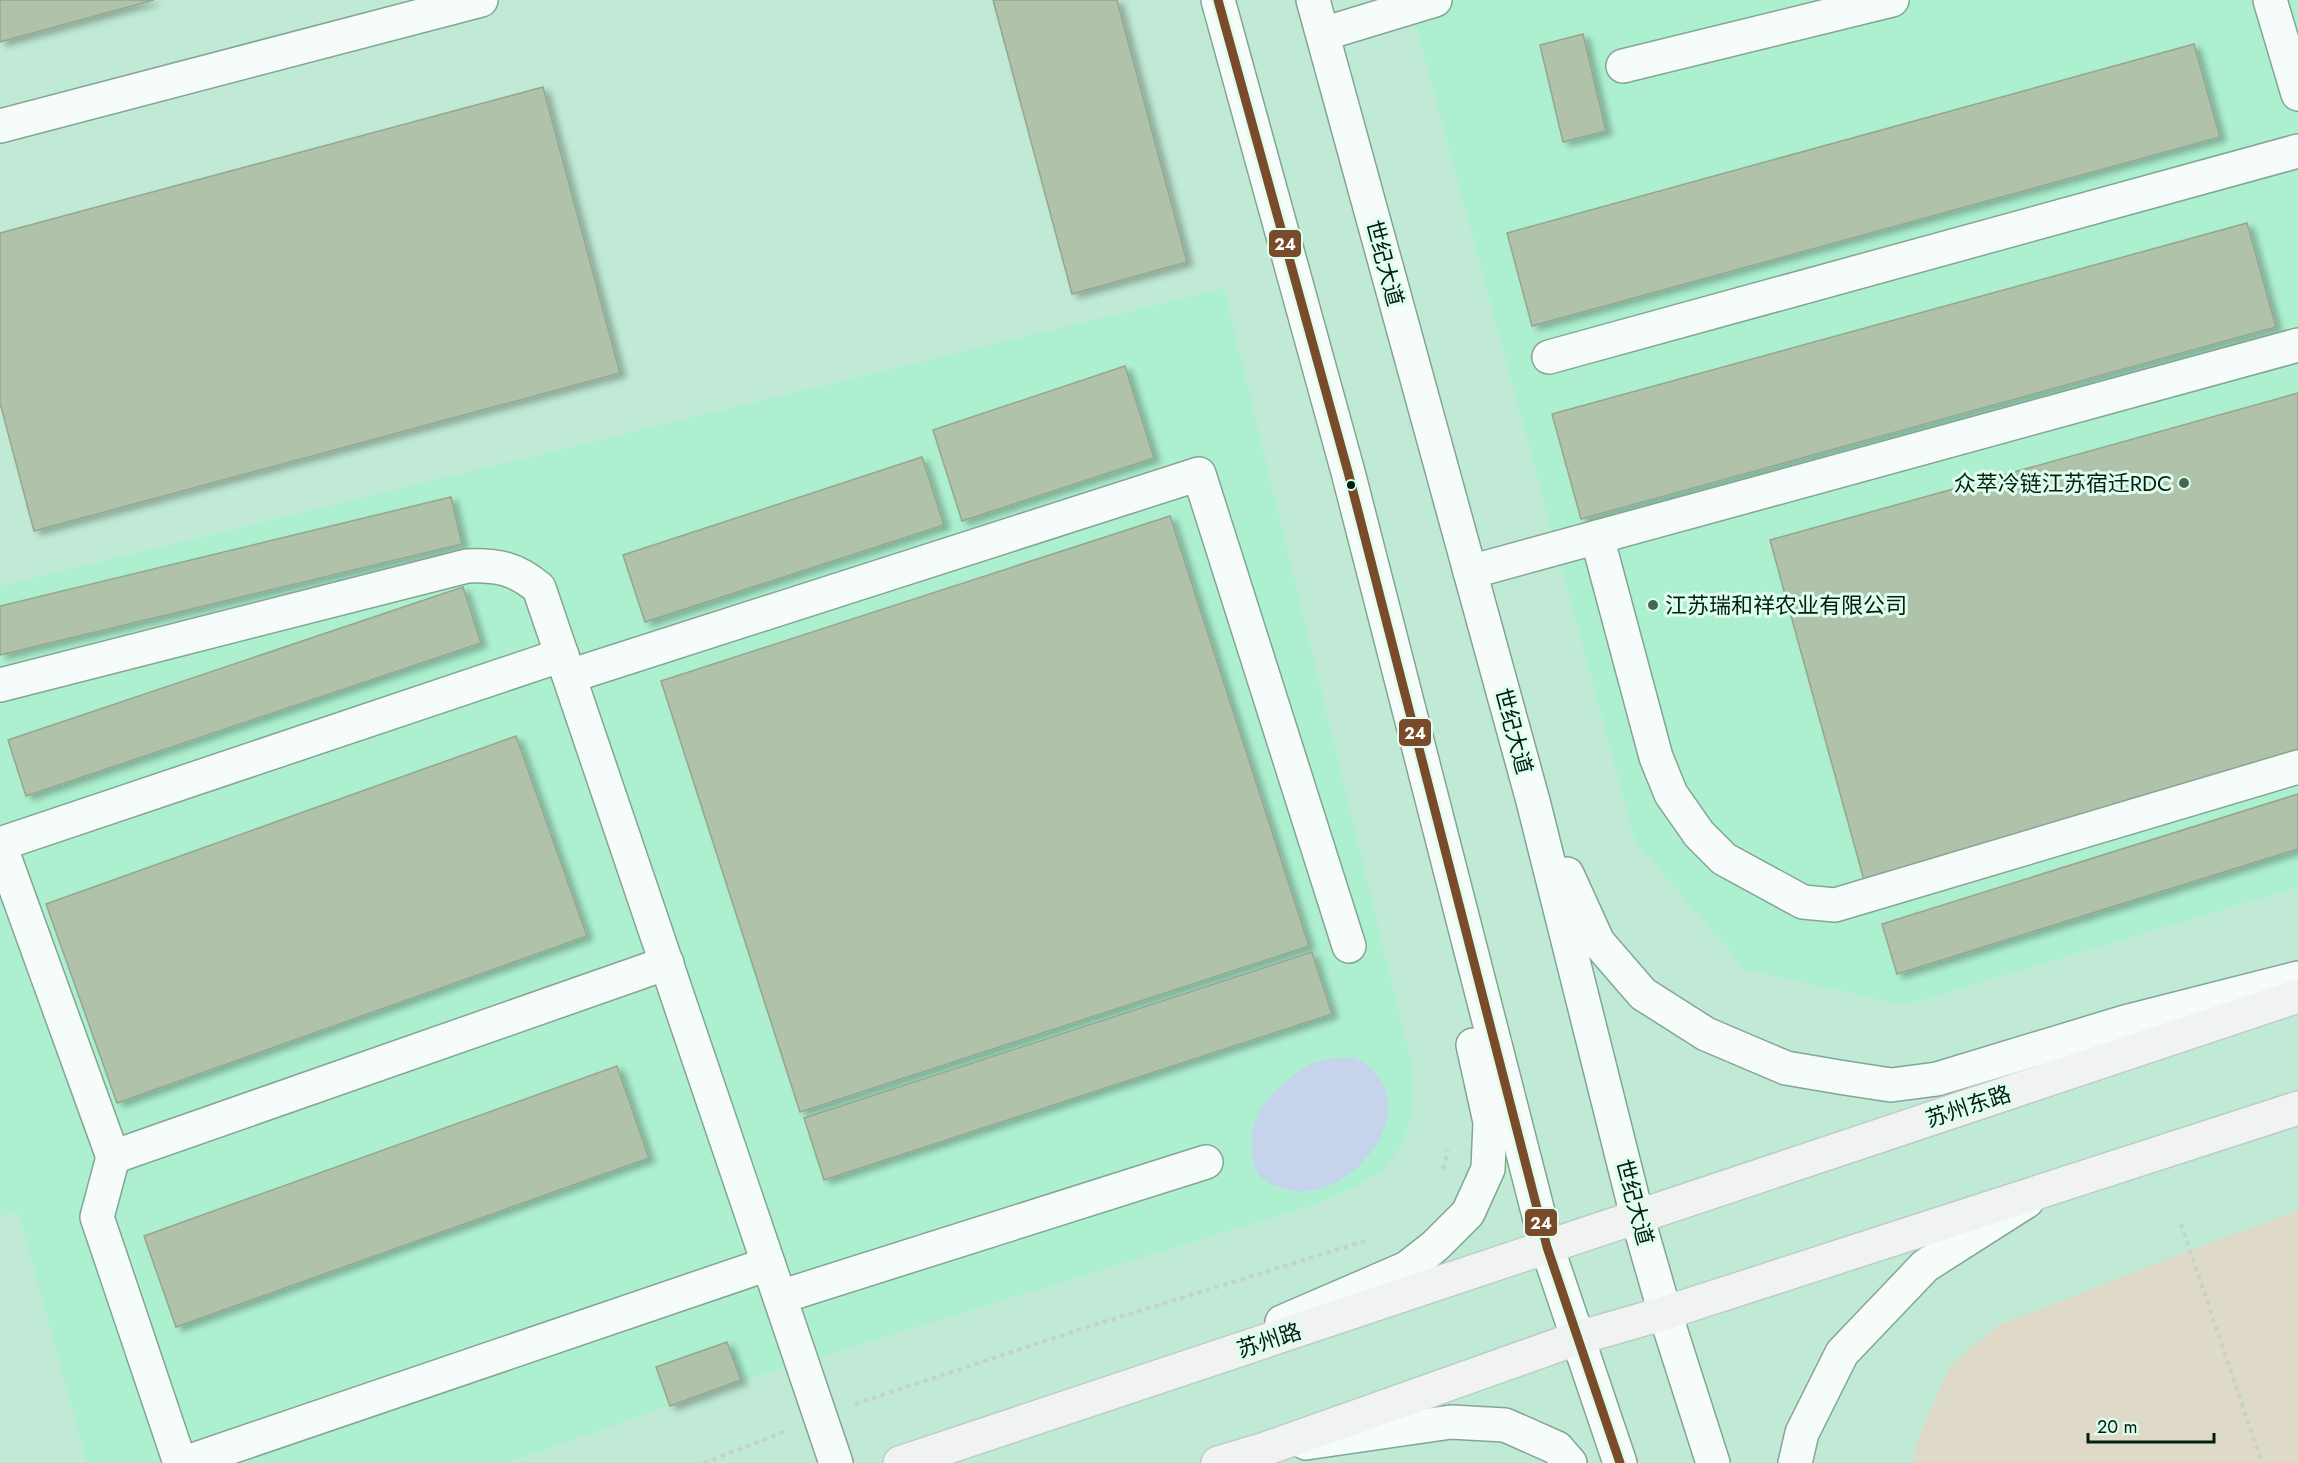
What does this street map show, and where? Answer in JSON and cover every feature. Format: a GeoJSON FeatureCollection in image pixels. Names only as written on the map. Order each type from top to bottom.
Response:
{"type":"FeatureCollection","features":[{"type":"Feature","properties":{"kind":"main road","name":"苏州东路"},"geometry":{"type":"LineString","coordinates":[[1637,1215],[2298,996]]}},
{"type":"Feature","properties":{"kind":"main road"},"geometry":{"type":"LineString","coordinates":[[1218,1463],[1265,1449],[1578,1338],[1665,1313],[2038,1194],[2298,1108]]}},
{"type":"Feature","properties":{"kind":"main road","name":"苏州路"},"geometry":{"type":"LineString","coordinates":[[900,1463],[1637,1215]]}},
{"type":"Feature","properties":{"kind":"street"},"geometry":{"type":"LineString","coordinates":[[0,126],[481,0]]}},
{"type":"Feature","properties":{"kind":"street"},"geometry":{"type":"LineString","coordinates":[[1218,0],[1348,472],[1547,1247],[1620,1463]]}},
{"type":"Feature","properties":{"kind":"street","name":"世纪大道"},"geometry":{"type":"LineString","coordinates":[[1313,0],[1533,801],[1637,1215],[1665,1313],[1713,1463]]}},
{"type":"Feature","properties":{"kind":"street"},"geometry":{"type":"LineString","coordinates":[[1323,34],[1435,0]]}},
{"type":"Feature","properties":{"kind":"street"},"geometry":{"type":"LineString","coordinates":[[1623,66],[1892,0]]}},
{"type":"Feature","properties":{"kind":"street"},"geometry":{"type":"LineString","coordinates":[[2270,0],[2298,94]]}},
{"type":"Feature","properties":{"kind":"street"},"geometry":{"type":"LineString","coordinates":[[1549,357],[2298,151]]}},
{"type":"Feature","properties":{"kind":"street"},"geometry":{"type":"LineString","coordinates":[[1470,572],[2298,345]]}},
{"type":"Feature","properties":{"kind":"street"},"geometry":{"type":"LineString","coordinates":[[1132,1385],[1407,1268],[1435,1246],[1468,1213],[1488,1169],[1490,1122],[1348,472]]}},
{"type":"Feature","properties":{"kind":"street"},"geometry":{"type":"LineString","coordinates":[[768,1264],[182,1463],[97,1217],[113,1157],[0,844],[566,665],[1199,474],[1349,946]]}},
{"type":"Feature","properties":{"kind":"street"},"geometry":{"type":"LineString","coordinates":[[1597,537],[1656,757],[1671,794],[1699,834],[1724,859],[1803,902],[1835,905],[2298,768]]}},
{"type":"Feature","properties":{"kind":"street"},"geometry":{"type":"LineString","coordinates":[[0,685],[467,566],[493,565],[522,574],[539,588],[836,1463]]}},
{"type":"Feature","properties":{"kind":"street"},"geometry":{"type":"LineString","coordinates":[[1533,801],[1598,942],[1643,994],[1706,1034],[1786,1068],[1891,1085],[1937,1079],[2126,1022],[2298,978]]}},
{"type":"Feature","properties":{"kind":"street"},"geometry":{"type":"LineString","coordinates":[[113,1157],[667,963]]}},
{"type":"Feature","properties":{"kind":"street"},"geometry":{"type":"LineString","coordinates":[[780,1297],[1206,1162]]}},
{"type":"Feature","properties":{"kind":"street"},"geometry":{"type":"LineString","coordinates":[[1795,1463],[1802,1434],[1842,1353],[1925,1266],[2038,1194]]}},
{"type":"Feature","properties":{"kind":"street"},"geometry":{"type":"LineString","coordinates":[[1265,1449],[1450,1422],[1505,1425],[1557,1448],[1570,1463]]}},
{"type":"Feature","properties":{"kind":"path"},"geometry":{"type":"LineString","coordinates":[[1440,1180],[1449,1148]]}},
{"type":"Feature","properties":{"kind":"path"},"geometry":{"type":"LineString","coordinates":[[2181,1224],[2262,1463]]}},
{"type":"Feature","properties":{"kind":"path"},"geometry":{"type":"LineString","coordinates":[[704,1463],[876,1396],[1078,1330],[1374,1238]]}},
{"type":"Feature","properties":{"kind":"shaded area"},"geometry":{"type":"Polygon","coordinates":[[[1409,0],[2298,0],[2298,887],[1905,1005],[1746,970],[1635,841],[1409,0]]]}},
{"type":"Feature","properties":{"kind":"shaded area"},"geometry":{"type":"Polygon","coordinates":[[[1224,288],[1413,1070],[1412,1111],[1403,1145],[1383,1170],[1357,1186],[1319,1203],[742,1381],[505,1463],[87,1463],[18,1211],[0,1217],[0,586],[1224,288]]]}},
{"type":"Feature","properties":{"kind":"shaded area"},"geometry":{"type":"Polygon","coordinates":[[[2298,1211],[2298,1463],[1913,1463],[1918,1439],[1949,1368],[1997,1326],[2298,1211]]]}},
{"type":"Feature","properties":{"kind":"water"},"geometry":{"type":"Polygon","coordinates":[[[1353,1057],[1378,1076],[1388,1099],[1386,1125],[1374,1149],[1354,1170],[1329,1185],[1303,1191],[1277,1186],[1262,1179],[1253,1163],[1251,1143],[1254,1124],[1261,1108],[1284,1083],[1306,1066],[1325,1060],[1353,1057]]]}},
{"type":"Feature","properties":{"kind":"building"},"geometry":{"type":"Polygon","coordinates":[[[0,0],[154,0],[0,42],[0,0]]]}},
{"type":"Feature","properties":{"kind":"building"},"geometry":{"type":"Polygon","coordinates":[[[993,0],[1117,0],[1187,262],[1072,294],[993,0]]]}},
{"type":"Feature","properties":{"kind":"building"},"geometry":{"type":"Polygon","coordinates":[[[1583,34],[1606,131],[1563,142],[1540,45],[1583,34]]]}},
{"type":"Feature","properties":{"kind":"building"},"geometry":{"type":"Polygon","coordinates":[[[2194,44],[2220,137],[1532,326],[1507,233],[2194,44]]]}},
{"type":"Feature","properties":{"kind":"building"},"geometry":{"type":"Polygon","coordinates":[[[543,87],[620,373],[34,531],[0,403],[0,233],[543,87]]]}},
{"type":"Feature","properties":{"kind":"building"},"geometry":{"type":"Polygon","coordinates":[[[2247,223],[2276,327],[1581,519],[1552,414],[2247,223]]]}},
{"type":"Feature","properties":{"kind":"building"},"geometry":{"type":"Polygon","coordinates":[[[1125,366],[1154,458],[962,521],[933,430],[1125,366]]]}},
{"type":"Feature","properties":{"kind":"building"},"geometry":{"type":"Polygon","coordinates":[[[2298,393],[2298,759],[1864,880],[1770,540],[2298,393]]]}},
{"type":"Feature","properties":{"kind":"building"},"geometry":{"type":"Polygon","coordinates":[[[922,457],[944,525],[645,622],[623,555],[922,457]]]}},
{"type":"Feature","properties":{"kind":"building"},"geometry":{"type":"Polygon","coordinates":[[[451,497],[462,544],[0,655],[0,606],[451,497]]]}},
{"type":"Feature","properties":{"kind":"building"},"geometry":{"type":"Polygon","coordinates":[[[1170,516],[1309,946],[800,1112],[661,681],[1170,516]]]}},
{"type":"Feature","properties":{"kind":"building"},"geometry":{"type":"Polygon","coordinates":[[[463,587],[481,643],[26,796],[8,740],[463,587]]]}},
{"type":"Feature","properties":{"kind":"building"},"geometry":{"type":"Polygon","coordinates":[[[516,736],[587,936],[117,1103],[46,904],[516,736]]]}},
{"type":"Feature","properties":{"kind":"building"},"geometry":{"type":"Polygon","coordinates":[[[2298,794],[2298,849],[1897,974],[1882,924],[2298,794]]]}},
{"type":"Feature","properties":{"kind":"building"},"geometry":{"type":"Polygon","coordinates":[[[1312,952],[1332,1014],[824,1180],[804,1118],[1312,952]]]}},
{"type":"Feature","properties":{"kind":"building"},"geometry":{"type":"Polygon","coordinates":[[[617,1066],[649,1158],[176,1327],[144,1236],[617,1066]]]}},
{"type":"Feature","properties":{"kind":"building"},"geometry":{"type":"Polygon","coordinates":[[[727,1342],[741,1380],[670,1406],[656,1367],[727,1342]]]}},
{"type":"Feature","properties":{"kind":"transit line","name":"24"},"geometry":{"type":"LineString","coordinates":[[1218,0],[1348,472],[1547,1247],[1620,1463]]}},
{"type":"Feature","properties":{"kind":"place","name":"众萃冷链江苏宿迁RDC"},"geometry":{"type":"Point","coordinates":[2184,483]}},
{"type":"Feature","properties":{"kind":"place","name":"江苏瑞和祥农业有限公司"},"geometry":{"type":"Point","coordinates":[1653,605]}}]}
